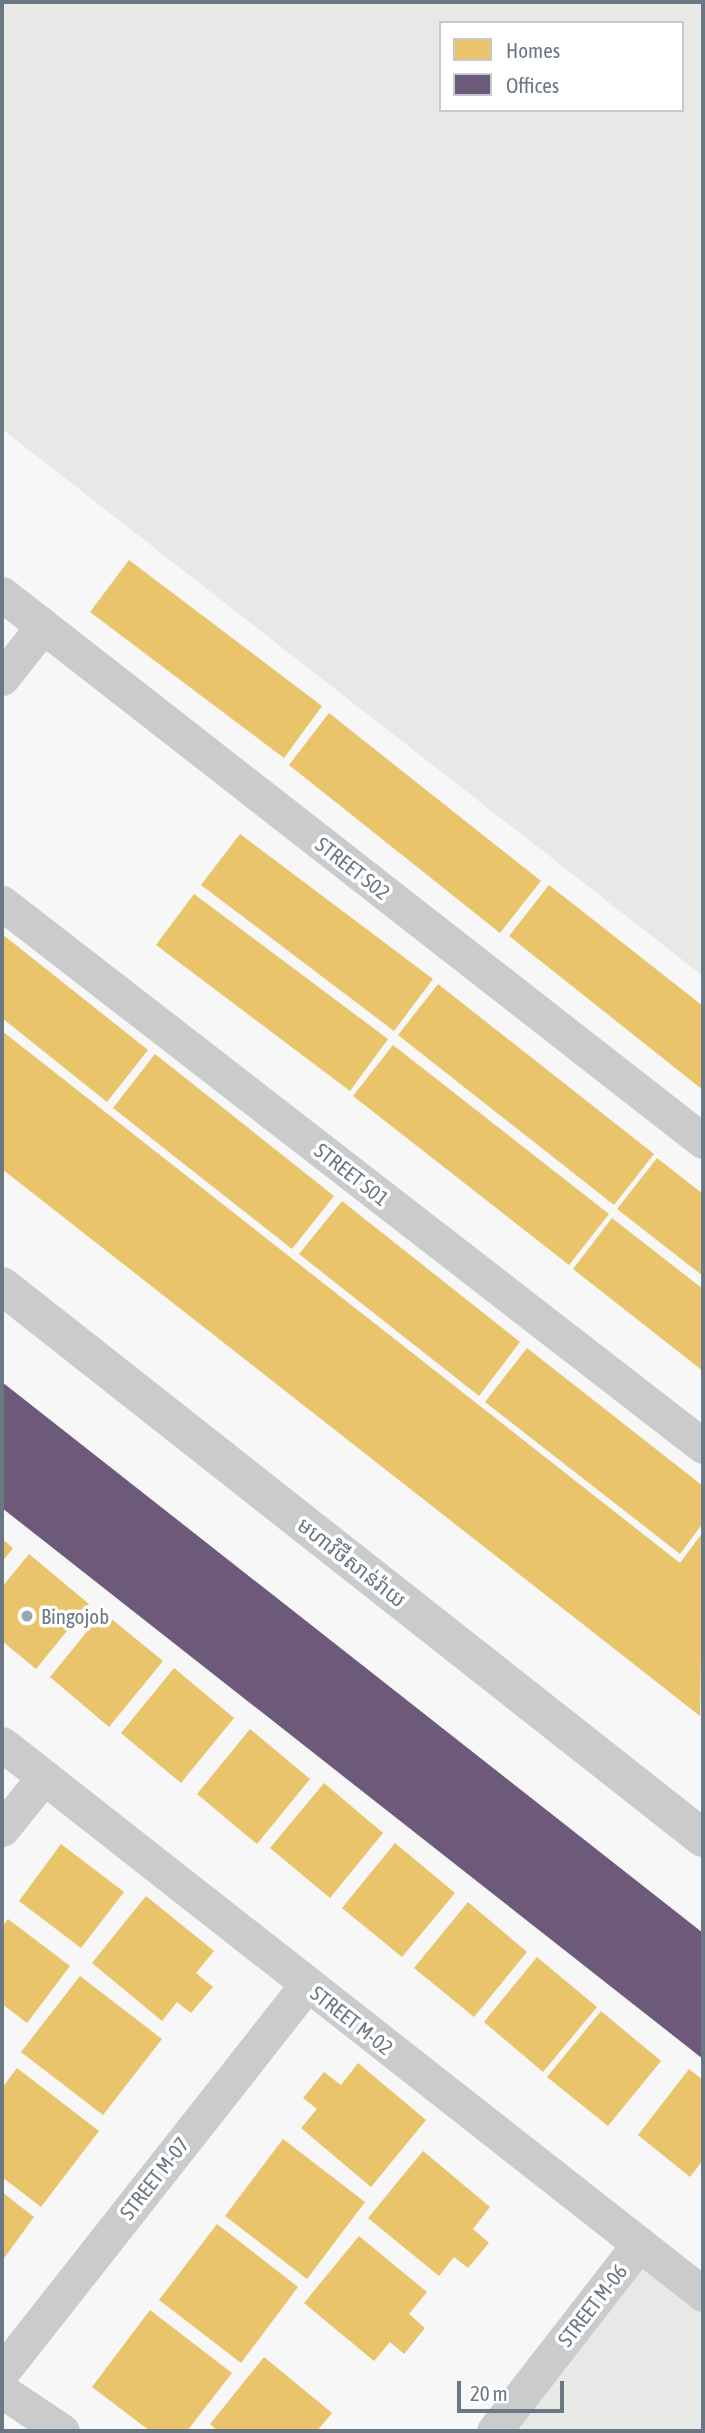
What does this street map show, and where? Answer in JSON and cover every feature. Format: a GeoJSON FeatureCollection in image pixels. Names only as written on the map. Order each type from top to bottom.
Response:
{"type":"FeatureCollection","features":[{"type":"Feature","properties":{"kind":"street","name":"STREET S02"},"geometry":{"type":"LineString","coordinates":[[2,594],[703,1141]]}},
{"type":"Feature","properties":{"kind":"street"},"geometry":{"type":"LineString","coordinates":[[2,678],[43,626]]}},
{"type":"Feature","properties":{"kind":"street","name":"STREET S01"},"geometry":{"type":"LineString","coordinates":[[2,903],[703,1446]]}},
{"type":"Feature","properties":{"kind":"street","name":"មហាវិថីសាន់រ៉ាយ"},"geometry":{"type":"LineString","coordinates":[[2,1286],[699,1826]]}},
{"type":"Feature","properties":{"kind":"street","name":"STREET M-02"},"geometry":{"type":"LineString","coordinates":[[2,1744],[703,2294]]}},
{"type":"Feature","properties":{"kind":"street"},"geometry":{"type":"LineString","coordinates":[[2,1829],[44,1777]]}},
{"type":"Feature","properties":{"kind":"street","name":"STREET M-07"},"geometry":{"type":"LineString","coordinates":[[2,2372],[307,1984]]}},
{"type":"Feature","properties":{"kind":"street","name":"STREET M-06"},"geometry":{"type":"LineString","coordinates":[[494,2431],[639,2244]]}},
{"type":"Feature","properties":{"kind":"street"},"geometry":{"type":"LineString","coordinates":[[2,2391],[62,2431]]}},
{"type":"Feature","properties":{"kind":"shaded area"},"geometry":{"type":"Polygon","coordinates":[[[2,2],[703,2],[703,976],[2,429],[2,2]]]}},
{"type":"Feature","properties":{"kind":"shaded area"},"geometry":{"type":"Polygon","coordinates":[[[639,2244],[703,2294],[703,2431],[494,2431],[639,2244]]]}},
{"type":"Feature","properties":{"kind":"building: Homes"},"geometry":{"type":"Polygon","coordinates":[[[129,560],[322,706],[284,758],[90,612],[129,560]]]}},
{"type":"Feature","properties":{"kind":"building: Homes"},"geometry":{"type":"Polygon","coordinates":[[[329,713],[541,881],[500,933],[289,765],[329,713]]]}},
{"type":"Feature","properties":{"kind":"building: Homes"},"geometry":{"type":"Polygon","coordinates":[[[240,834],[433,979],[394,1031],[201,885],[240,834]]]}},
{"type":"Feature","properties":{"kind":"building: Homes"},"geometry":{"type":"Polygon","coordinates":[[[549,885],[703,1006],[703,1090],[509,936],[549,885]]]}},
{"type":"Feature","properties":{"kind":"building: Homes"},"geometry":{"type":"Polygon","coordinates":[[[194,894],[388,1039],[350,1091],[156,945],[194,894]]]}},
{"type":"Feature","properties":{"kind":"building: Homes"},"geometry":{"type":"Polygon","coordinates":[[[2,934],[148,1050],[107,1102],[2,1018],[2,934]]]}},
{"type":"Feature","properties":{"kind":"building: Homes"},"geometry":{"type":"Polygon","coordinates":[[[438,984],[654,1154],[614,1205],[398,1035],[438,984]]]}},
{"type":"Feature","properties":{"kind":"building: Homes"},"geometry":{"type":"Polygon","coordinates":[[[2,1031],[680,1563],[703,1532],[700,1716],[2,1169],[2,1031]]]}},
{"type":"Feature","properties":{"kind":"building: Homes"},"geometry":{"type":"Polygon","coordinates":[[[393,1045],[609,1214],[569,1265],[353,1096],[393,1045]]]}},
{"type":"Feature","properties":{"kind":"building: Homes"},"geometry":{"type":"Polygon","coordinates":[[[155,1054],[334,1196],[292,1249],[113,1108],[155,1054]]]}},
{"type":"Feature","properties":{"kind":"building: Homes"},"geometry":{"type":"Polygon","coordinates":[[[657,1158],[703,1194],[703,1276],[617,1209],[657,1158]]]}},
{"type":"Feature","properties":{"kind":"building: Homes"},"geometry":{"type":"Polygon","coordinates":[[[342,1201],[520,1342],[479,1396],[299,1254],[342,1201]]]}},
{"type":"Feature","properties":{"kind":"building: Homes"},"geometry":{"type":"Polygon","coordinates":[[[612,1218],[703,1289],[703,1371],[573,1269],[612,1218]]]}},
{"type":"Feature","properties":{"kind":"building: Homes"},"geometry":{"type":"Polygon","coordinates":[[[527,1348],[703,1486],[703,1523],[680,1554],[485,1402],[527,1348]]]}},
{"type":"Feature","properties":{"kind":"building: Homes"},"geometry":{"type":"Polygon","coordinates":[[[2,1539],[13,1548],[2,1562],[2,1539]]]}},
{"type":"Feature","properties":{"kind":"building: Homes"},"geometry":{"type":"Polygon","coordinates":[[[29,1554],[89,1604],[36,1669],[2,1641],[2,1587],[29,1554]]]}},
{"type":"Feature","properties":{"kind":"building: Homes"},"geometry":{"type":"Polygon","coordinates":[[[103,1612],[163,1661],[109,1727],[50,1677],[103,1612]]]}},
{"type":"Feature","properties":{"kind":"building: Homes"},"geometry":{"type":"Polygon","coordinates":[[[174,1668],[234,1718],[181,1783],[121,1733],[174,1668]]]}},
{"type":"Feature","properties":{"kind":"building: Homes"},"geometry":{"type":"Polygon","coordinates":[[[250,1729],[310,1779],[257,1844],[197,1794],[250,1729]]]}},
{"type":"Feature","properties":{"kind":"building: Homes"},"geometry":{"type":"Polygon","coordinates":[[[324,1783],[383,1833],[330,1898],[270,1848],[324,1783]]]}},
{"type":"Feature","properties":{"kind":"building: Homes"},"geometry":{"type":"Polygon","coordinates":[[[395,1843],[455,1893],[402,1957],[342,1908],[395,1843]]]}},
{"type":"Feature","properties":{"kind":"building: Homes"},"geometry":{"type":"Polygon","coordinates":[[[61,1844],[124,1892],[81,1948],[19,1901],[61,1844]]]}},
{"type":"Feature","properties":{"kind":"building: Homes"},"geometry":{"type":"Polygon","coordinates":[[[146,1896],[214,1951],[196,1973],[213,1987],[191,2013],[177,2002],[162,2021],[92,1963],[146,1896]]]}},
{"type":"Feature","properties":{"kind":"building: Homes"},"geometry":{"type":"Polygon","coordinates":[[[468,1902],[527,1952],[474,2017],[414,1968],[468,1902]]]}},
{"type":"Feature","properties":{"kind":"building: Homes"},"geometry":{"type":"Polygon","coordinates":[[[8,1919],[70,1966],[27,2023],[2,2004],[2,1927],[8,1919]]]}},
{"type":"Feature","properties":{"kind":"building: Homes"},"geometry":{"type":"Polygon","coordinates":[[[537,1957],[597,2007],[543,2072],[484,2022],[537,1957]]]}},
{"type":"Feature","properties":{"kind":"building: Homes"},"geometry":{"type":"Polygon","coordinates":[[[80,1976],[162,2039],[103,2115],[21,2052],[80,1976]]]}},
{"type":"Feature","properties":{"kind":"building: Homes"},"geometry":{"type":"Polygon","coordinates":[[[601,2011],[661,2061],[608,2126],[547,2077],[601,2011]]]}},
{"type":"Feature","properties":{"kind":"building: Homes"},"geometry":{"type":"Polygon","coordinates":[[[358,2063],[426,2120],[371,2187],[301,2128],[317,2109],[303,2098],[324,2072],[341,2085],[358,2063]]]}},
{"type":"Feature","properties":{"kind":"building: Homes"},"geometry":{"type":"Polygon","coordinates":[[[17,2068],[99,2131],[41,2207],[2,2177],[2,2088],[17,2068]]]}},
{"type":"Feature","properties":{"kind":"building: Homes"},"geometry":{"type":"Polygon","coordinates":[[[689,2069],[703,2080],[703,2160],[690,2177],[638,2135],[689,2069]]]}},
{"type":"Feature","properties":{"kind":"building: Homes"},"geometry":{"type":"Polygon","coordinates":[[[283,2139],[365,2202],[307,2279],[225,2216],[283,2139]]]}},
{"type":"Feature","properties":{"kind":"building: Homes"},"geometry":{"type":"Polygon","coordinates":[[[423,2151],[490,2207],[473,2229],[489,2243],[468,2268],[454,2257],[439,2276],[368,2218],[423,2151]]]}},
{"type":"Feature","properties":{"kind":"building: Homes"},"geometry":{"type":"Polygon","coordinates":[[[2,2192],[34,2217],[2,2261],[2,2192]]]}},
{"type":"Feature","properties":{"kind":"building: Homes"},"geometry":{"type":"Polygon","coordinates":[[[217,2224],[298,2287],[241,2363],[159,2300],[217,2224]]]}},
{"type":"Feature","properties":{"kind":"building: Homes"},"geometry":{"type":"Polygon","coordinates":[[[359,2236],[427,2292],[409,2314],[425,2328],[404,2354],[390,2342],[374,2361],[304,2303],[359,2236]]]}},
{"type":"Feature","properties":{"kind":"building: Homes"},"geometry":{"type":"Polygon","coordinates":[[[150,2310],[232,2373],[187,2431],[150,2431],[92,2387],[150,2310]]]}},
{"type":"Feature","properties":{"kind":"building: Homes"},"geometry":{"type":"Polygon","coordinates":[[[264,2357],[332,2413],[317,2431],[218,2431],[210,2424],[264,2357]]]}},
{"type":"Feature","properties":{"kind":"building: Offices"},"geometry":{"type":"Polygon","coordinates":[[[2,1382],[703,1933],[703,2059],[2,1508],[2,1382]]]}},
{"type":"Feature","properties":{"kind":"place","name":"Bingojob"},"geometry":{"type":"Point","coordinates":[27,1616]}}]}
